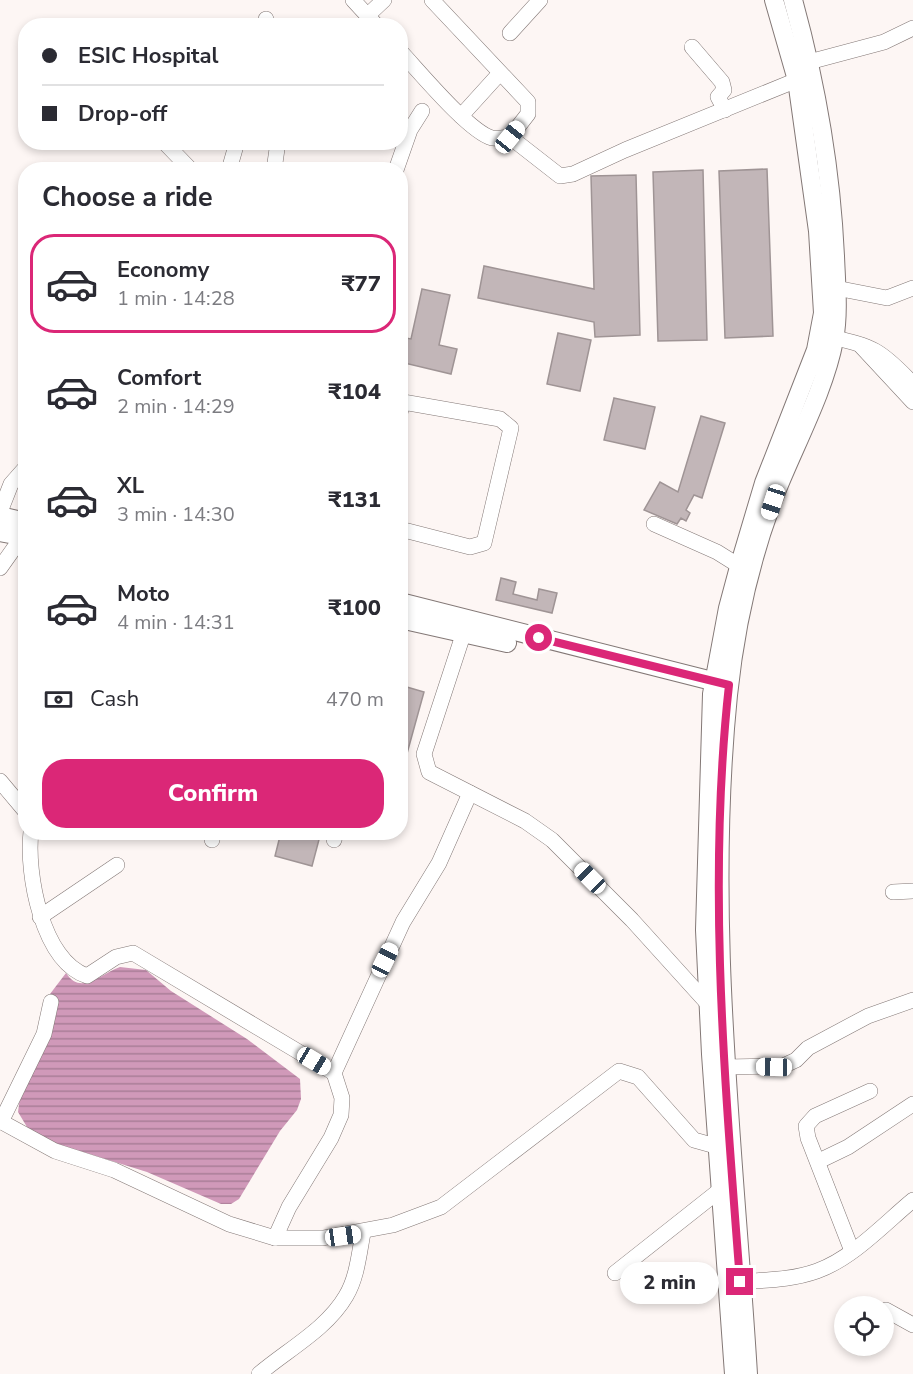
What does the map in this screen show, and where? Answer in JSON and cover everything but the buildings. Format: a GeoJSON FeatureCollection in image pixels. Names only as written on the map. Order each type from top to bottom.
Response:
{"type":"FeatureCollection","features":[{"type":"Feature","properties":{"kind":"main road"},"geometry":{"type":"LineString","coordinates":[[734,1374],[708,1004],[705,930],[706,827],[721,690],[736,632],[745,570],[827,368],[828,336],[818,231],[797,80],[774,0]]}},
{"type":"Feature","properties":{"kind":"main road"},"geometry":{"type":"LineString","coordinates":[[793,0],[809,62],[832,208],[836,288],[828,336]]}},
{"type":"Feature","properties":{"kind":"main road"},"geometry":{"type":"LineString","coordinates":[[0,514],[18,528]]}},
{"type":"Feature","properties":{"kind":"main road"},"geometry":{"type":"LineString","coordinates":[[0,532],[18,532]]}},
{"type":"Feature","properties":{"kind":"main road"},"geometry":{"type":"LineString","coordinates":[[408,604],[721,690]]}},
{"type":"Feature","properties":{"kind":"main road"},"geometry":{"type":"LineString","coordinates":[[408,621],[721,690]]}},
{"type":"Feature","properties":{"kind":"main road"},"geometry":{"type":"LineString","coordinates":[[721,690],[718,903],[726,1067],[748,1374]]}},
{"type":"Feature","properties":{"kind":"street"},"geometry":{"type":"LineString","coordinates":[[353,0],[371,18]]}},
{"type":"Feature","properties":{"kind":"street"},"geometry":{"type":"LineString","coordinates":[[374,18],[384,0]]}},
{"type":"Feature","properties":{"kind":"street"},"geometry":{"type":"LineString","coordinates":[[432,0],[528,102],[530,109],[510,137]]}},
{"type":"Feature","properties":{"kind":"street"},"geometry":{"type":"LineString","coordinates":[[510,33],[540,0]]}},
{"type":"Feature","properties":{"kind":"street"},"geometry":{"type":"LineString","coordinates":[[809,62],[884,42],[913,28]]}},
{"type":"Feature","properties":{"kind":"street"},"geometry":{"type":"LineString","coordinates":[[692,47],[724,87],[718,97],[725,110]]}},
{"type":"Feature","properties":{"kind":"street"},"geometry":{"type":"LineString","coordinates":[[408,60],[461,116],[492,138],[510,137],[560,176],[573,174],[797,80]]}},
{"type":"Feature","properties":{"kind":"street"},"geometry":{"type":"LineString","coordinates":[[461,116],[500,73]]}},
{"type":"Feature","properties":{"kind":"street"},"geometry":{"type":"LineString","coordinates":[[408,136],[422,111]]}},
{"type":"Feature","properties":{"kind":"street"},"geometry":{"type":"LineString","coordinates":[[172,150],[183,162]]}},
{"type":"Feature","properties":{"kind":"street"},"geometry":{"type":"LineString","coordinates":[[836,288],[888,298],[913,288]]}},
{"type":"Feature","properties":{"kind":"street"},"geometry":{"type":"LineString","coordinates":[[828,336],[859,343],[885,354],[913,384]]}},
{"type":"Feature","properties":{"kind":"street"},"geometry":{"type":"LineString","coordinates":[[859,343],[913,402]]}},
{"type":"Feature","properties":{"kind":"street"},"geometry":{"type":"LineString","coordinates":[[408,403],[500,418],[511,428],[484,543],[471,547],[408,531]]}},
{"type":"Feature","properties":{"kind":"street"},"geometry":{"type":"LineString","coordinates":[[0,514],[11,484],[18,476]]}},
{"type":"Feature","properties":{"kind":"street"},"geometry":{"type":"LineString","coordinates":[[654,524],[717,552],[745,570]]}},
{"type":"Feature","properties":{"kind":"street"},"geometry":{"type":"LineString","coordinates":[[0,568],[18,541]]}},
{"type":"Feature","properties":{"kind":"street"},"geometry":{"type":"LineString","coordinates":[[464,632],[424,754],[429,772],[525,821],[552,840],[632,920],[708,1004]]}},
{"type":"Feature","properties":{"kind":"street"},"geometry":{"type":"LineString","coordinates":[[0,781],[18,802]]}},
{"type":"Feature","properties":{"kind":"street"},"geometry":{"type":"LineString","coordinates":[[275,1238],[289,1207],[331,1138],[341,1115],[342,1098],[334,1072],[403,922],[438,863],[470,793]]}},
{"type":"Feature","properties":{"kind":"street"},"geometry":{"type":"LineString","coordinates":[[31,840],[30,867],[39,917],[48,934],[79,974],[87,976],[116,957],[133,953],[334,1072]]}},
{"type":"Feature","properties":{"kind":"street"},"geometry":{"type":"LineString","coordinates":[[39,917],[117,865]]}},
{"type":"Feature","properties":{"kind":"street"},"geometry":{"type":"LineString","coordinates":[[892,892],[913,891]]}},
{"type":"Feature","properties":{"kind":"street"},"geometry":{"type":"LineString","coordinates":[[726,1067],[783,1066],[796,1060],[808,1048],[868,1016],[913,1000]]}},
{"type":"Feature","properties":{"kind":"street"},"geometry":{"type":"LineString","coordinates":[[51,1002],[44,1034],[1,1122],[55,1151],[114,1170],[229,1224],[275,1238],[323,1239],[363,1233],[393,1226],[441,1207],[619,1071],[638,1077],[694,1140],[718,1147]]}},
{"type":"Feature","properties":{"kind":"street"},"geometry":{"type":"LineString","coordinates":[[852,1251],[819,1161],[808,1138],[807,1122],[815,1116],[870,1091]]}},
{"type":"Feature","properties":{"kind":"street"},"geometry":{"type":"LineString","coordinates":[[819,1161],[848,1147],[913,1104]]}},
{"type":"Feature","properties":{"kind":"street"},"geometry":{"type":"LineString","coordinates":[[615,1273],[720,1190]]}},
{"type":"Feature","properties":{"kind":"street"},"geometry":{"type":"LineString","coordinates":[[740,1282],[796,1277],[819,1270],[852,1251],[913,1200]]}},
{"type":"Feature","properties":{"kind":"street"},"geometry":{"type":"LineString","coordinates":[[259,1374],[333,1313],[346,1297],[354,1280],[363,1233]]}},
{"type":"Feature","properties":{"kind":"street"},"geometry":{"type":"LineString","coordinates":[[894,1314],[913,1325]]}},
{"type":"Feature","properties":{"kind":"shaded area"},"geometry":{"type":"Polygon","coordinates":[[[120,967],[146,970],[171,991],[247,1039],[300,1079],[301,1099],[297,1110],[280,1131],[239,1199],[231,1204],[221,1204],[147,1172],[38,1138],[30,1132],[18,1112],[20,1097],[48,1041],[54,1003],[50,994],[66,973],[72,980],[84,983],[120,967]]]}},
{"type":"Feature","properties":{"kind":"route"},"geometry":{"type":"LineString","coordinates":[[539,638],[729,685],[720,801],[718,903],[723,1028],[740,1282]]}}]}
